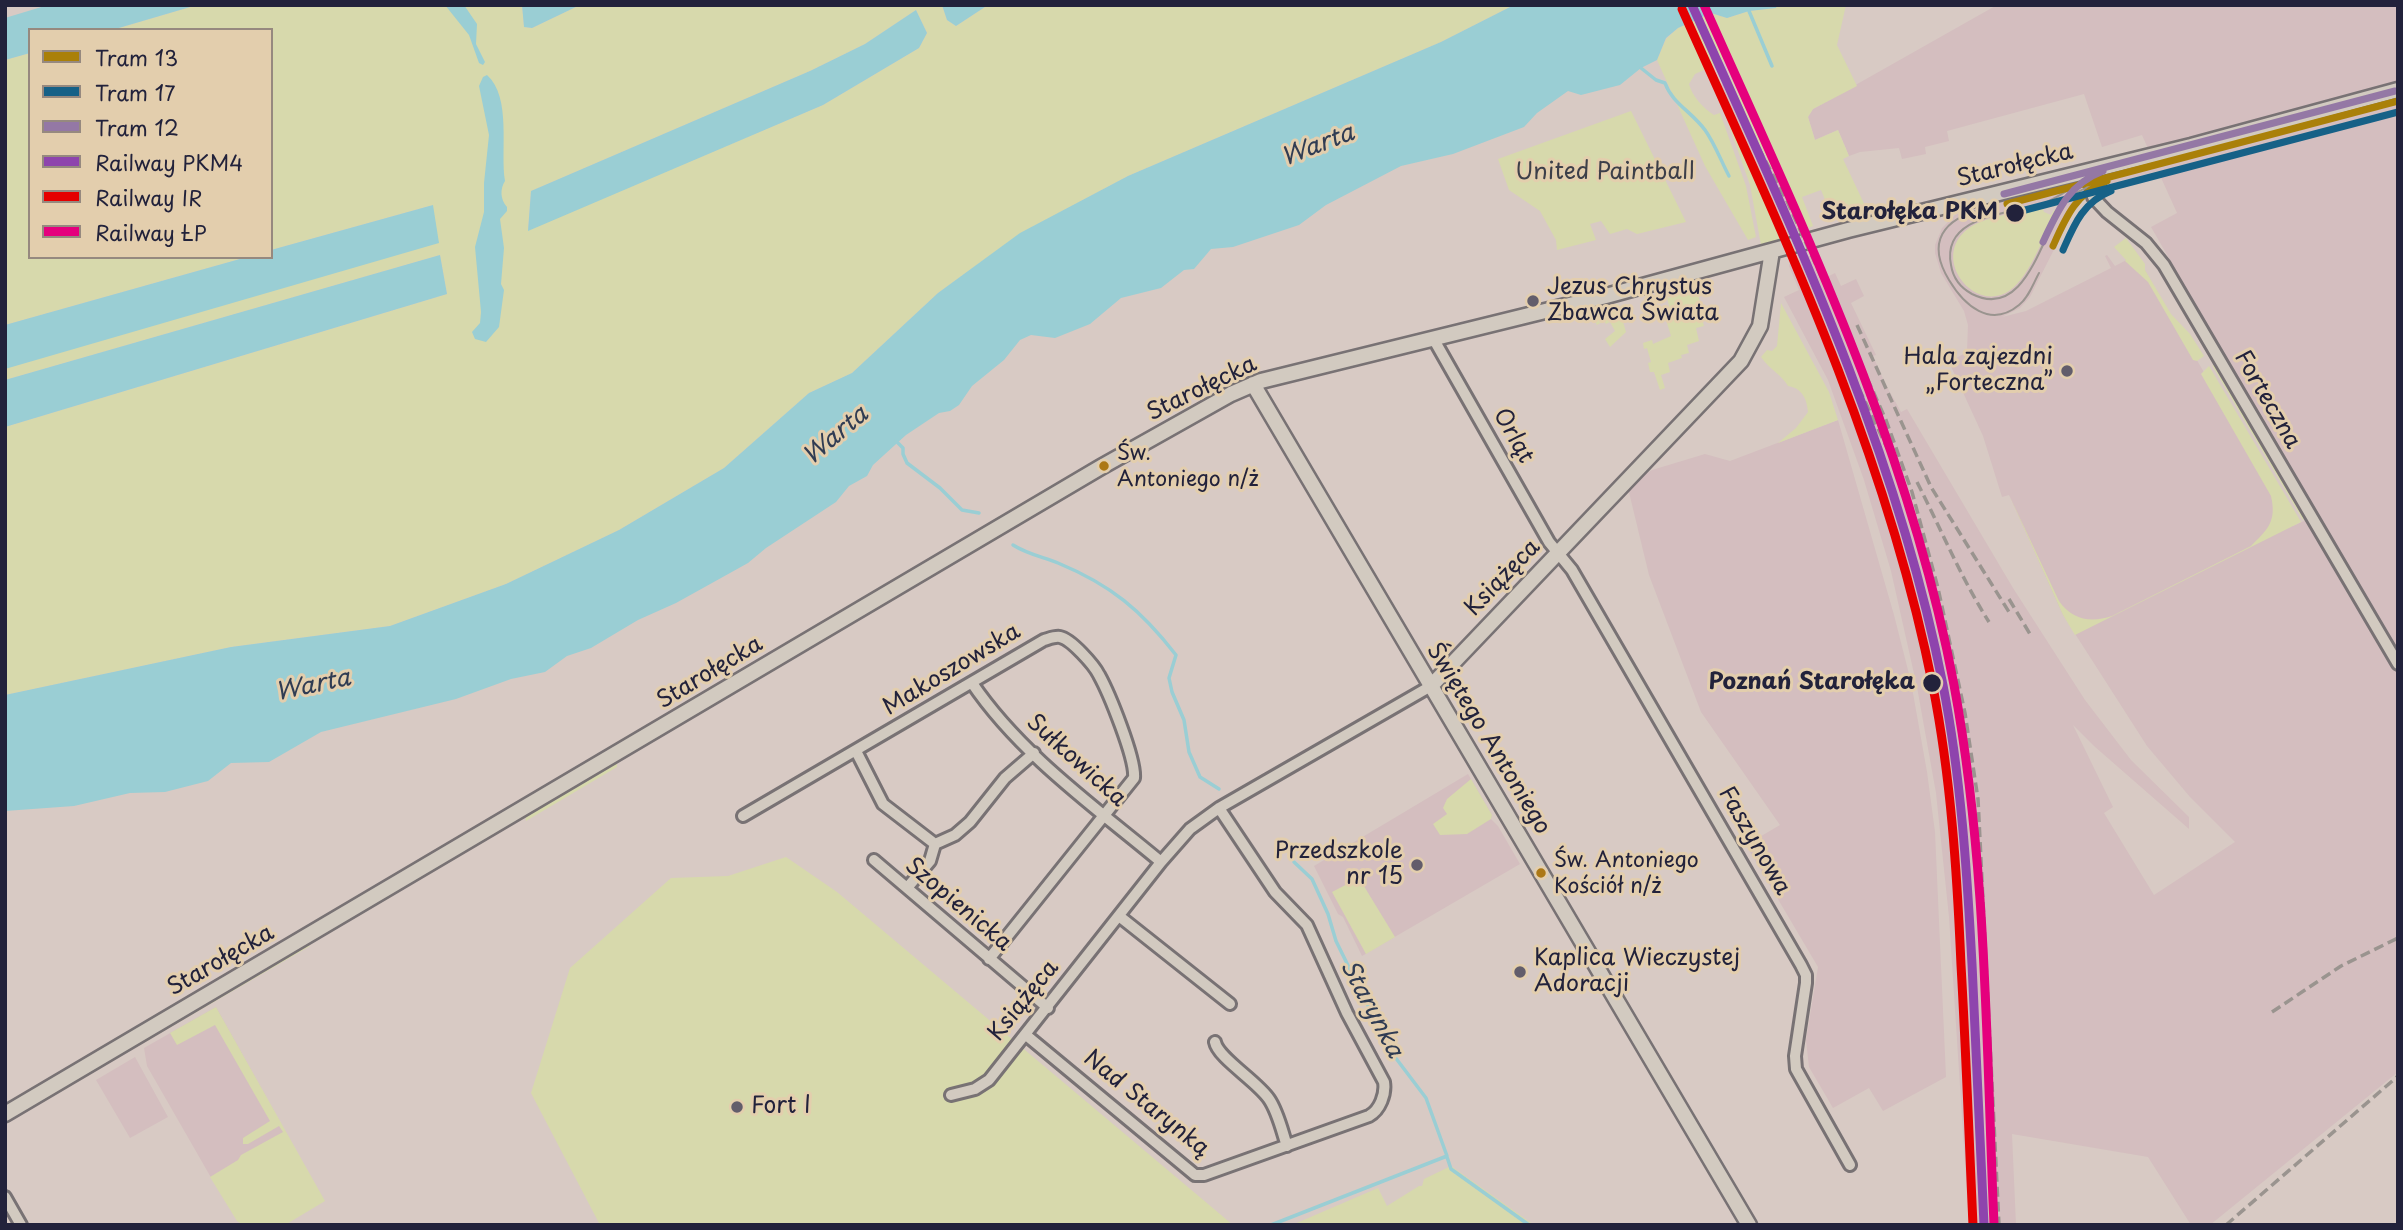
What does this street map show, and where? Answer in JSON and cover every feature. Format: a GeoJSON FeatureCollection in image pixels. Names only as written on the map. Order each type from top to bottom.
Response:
{"type":"FeatureCollection","features":[{"type":"Feature","properties":{"kind":"street","name":"Starołęcka"},"geometry":{"type":"LineString","coordinates":[[5,1114],[1090,474],[1253,384],[1848,230],[2088,172],[2398,90]]}},
{"type":"Feature","properties":{"kind":"street","name":"Forteczna"},"geometry":{"type":"LineString","coordinates":[[2088,172],[2093,197],[2107,212],[2146,243],[2164,265],[2398,664]]}},
{"type":"Feature","properties":{"kind":"street","name":"Książęca"},"geometry":{"type":"LineString","coordinates":[[951,1095],[975,1089],[989,1080],[1190,829],[1219,808],[1428,682],[1557,553],[1730,373],[1746,353],[1760,326],[1772,251]]}},
{"type":"Feature","properties":{"kind":"street","name":"Orląt"},"geometry":{"type":"LineString","coordinates":[[1433,338],[1557,553]]}},
{"type":"Feature","properties":{"kind":"street","name":"Świętego Antoniego"},"geometry":{"type":"LineString","coordinates":[[1253,384],[1749,1225]]}},
{"type":"Feature","properties":{"kind":"street","name":"Faszynowa"},"geometry":{"type":"LineString","coordinates":[[1557,553],[1572,570],[1804,970],[1806,984],[1795,1056],[1796,1069],[1850,1165]]}},
{"type":"Feature","properties":{"kind":"street","name":"Makoszowska"},"geometry":{"type":"LineString","coordinates":[[743,816],[1044,640],[1060,637],[1066,640],[1099,675],[1135,769],[1130,785],[989,959]]}},
{"type":"Feature","properties":{"kind":"street","name":"Sułkowicka"},"geometry":{"type":"LineString","coordinates":[[972,682],[996,716],[1034,753],[1161,862]]}},
{"type":"Feature","properties":{"kind":"street"},"geometry":{"type":"LineString","coordinates":[[856,751],[883,804],[935,844]]}},
{"type":"Feature","properties":{"kind":"street"},"geometry":{"type":"LineString","coordinates":[[907,888],[930,861],[935,844],[955,835],[1005,778],[1034,753]]}},
{"type":"Feature","properties":{"kind":"street","name":"Nad Starynką"},"geometry":{"type":"LineString","coordinates":[[1026,1035],[1195,1175],[1204,1175],[1373,1114],[1378,1108],[1385,1085],[1347,1013],[1307,925],[1270,886],[1219,808]]}},
{"type":"Feature","properties":{"kind":"street","name":"Szopienicka"},"geometry":{"type":"LineString","coordinates":[[874,860],[1048,1008]]}},
{"type":"Feature","properties":{"kind":"street"},"geometry":{"type":"LineString","coordinates":[[1119,916],[1230,1004]]}},
{"type":"Feature","properties":{"kind":"street"},"geometry":{"type":"LineString","coordinates":[[1215,1042],[1219,1052],[1250,1077],[1268,1097],[1287,1146]]}},
{"type":"Feature","properties":{"kind":"street"},"geometry":{"type":"LineString","coordinates":[[5,1197],[21,1225]]}},
{"type":"Feature","properties":{"kind":"shaded area"},"geometry":{"type":"Polygon","coordinates":[[[1997,5],[2398,5],[2398,1072],[2210,1225],[2191,1225],[2148,1157],[2012,1134],[2016,1225],[1969,1225],[1949,917],[1936,793],[1917,687],[1891,571],[1864,480],[1828,380],[1784,297],[1799,290],[1790,263],[1816,253],[1827,277],[1835,273],[1841,286],[1856,279],[1864,296],[1851,303],[1876,355],[1873,356],[1885,383],[1901,412],[1907,409],[2013,588],[2085,700],[2131,760],[2189,817],[2189,829],[2073,725],[2113,807],[2104,813],[2154,895],[2235,842],[2190,797],[2147,746],[2063,615],[2009,495],[2002,497],[1983,436],[1949,362],[1967,352],[1968,325],[1964,311],[1941,273],[1935,253],[1935,245],[1942,228],[1955,215],[1968,210],[2053,190],[2059,191],[2077,204],[2030,297],[2020,308],[2002,317],[2026,311],[2111,268],[2105,256],[2107,255],[2115,266],[2136,255],[2293,526],[2317,515],[2151,227],[2177,213],[2158,171],[2117,182],[2106,188],[2115,173],[2154,162],[2142,135],[2102,147],[2084,94],[1947,131],[1949,141],[1925,147],[1926,154],[1902,159],[1899,148],[1860,152],[1849,156],[1838,130],[1815,140],[1808,117],[1813,109],[1997,5]],[[2053,202],[1980,223],[1964,232],[2020,280],[2060,207],[2053,202]]]}},
{"type":"Feature","properties":{"kind":"shaded area"},"geometry":{"type":"Polygon","coordinates":[[[1730,80],[1749,126],[1803,230],[1781,239],[1714,88],[1730,80]]]}},
{"type":"Feature","properties":{"kind":"shaded area"},"geometry":{"type":"Polygon","coordinates":[[[1838,420],[1911,682],[1935,832],[1946,1077],[1883,1111],[1869,1088],[1833,1108],[1809,1067],[1806,1040],[1818,967],[1746,845],[1780,825],[1701,712],[1649,575],[1627,484],[1652,470],[1705,454],[1730,461],[1838,420]]]}},
{"type":"Feature","properties":{"kind":"shaded area","name":"Przedszkole nr 15"},"geometry":{"type":"Polygon","coordinates":[[[1468,774],[1492,815],[1491,819],[1520,864],[1362,956],[1314,866],[1468,774]]]}},
{"type":"Feature","properties":{"kind":"shaded area"},"geometry":{"type":"Polygon","coordinates":[[[216,1007],[288,1136],[213,1181],[147,1066],[144,1048],[216,1007]]]}},
{"type":"Feature","properties":{"kind":"shaded area"},"geometry":{"type":"Polygon","coordinates":[[[135,1057],[168,1117],[130,1138],[96,1080],[135,1057]]]}},
{"type":"Feature","properties":{"kind":"green space"},"geometry":{"type":"Polygon","coordinates":[[[197,5],[522,5],[524,27],[532,28],[580,5],[942,5],[947,20],[956,26],[988,5],[1514,5],[1441,42],[1128,176],[1021,233],[938,293],[852,373],[809,393],[724,468],[619,530],[506,584],[390,626],[231,647],[5,695],[5,427],[447,294],[440,255],[5,380],[5,369],[433,205],[273,249],[273,28],[119,28],[197,5]],[[916,10],[865,44],[810,71],[531,191],[528,230],[823,105],[919,48],[927,33],[916,10]]]}},
{"type":"Feature","properties":{"kind":"green space"},"geometry":{"type":"Polygon","coordinates":[[[1777,5],[1846,5],[1837,45],[1857,86],[1813,109],[1808,117],[1815,140],[1838,130],[1849,156],[1843,159],[1868,212],[1841,219],[1835,207],[1829,209],[1821,190],[1802,197],[1813,226],[1803,230],[1735,96],[1730,80],[1739,96],[1743,95],[1727,60],[1695,74],[1689,84],[1695,97],[1706,109],[1714,115],[1720,113],[1746,186],[1756,237],[1748,240],[1705,166],[1657,60],[1666,39],[1678,28],[1711,13],[1727,18],[1749,11],[1775,8],[1777,5]]]}},
{"type":"Feature","properties":{"kind":"green space"},"geometry":{"type":"Polygon","coordinates":[[[28,54],[28,259],[240,259],[5,325],[5,60],[28,54]]]}},
{"type":"Feature","properties":{"kind":"green space"},"geometry":{"type":"Polygon","coordinates":[[[1723,108],[1781,239],[1761,245],[1750,185],[1723,108]]]}},
{"type":"Feature","properties":{"kind":"green space","name":"United Paintball"},"geometry":{"type":"Polygon","coordinates":[[[1631,111],[1686,222],[1637,234],[1627,229],[1610,234],[1601,221],[1590,224],[1596,240],[1557,250],[1556,240],[1540,211],[1509,190],[1498,159],[1631,111]]]}},
{"type":"Feature","properties":{"kind":"green space"},"geometry":{"type":"Polygon","coordinates":[[[2042,206],[2044,212],[2051,215],[2056,211],[2032,262],[2014,287],[2000,295],[1986,296],[1973,291],[1962,281],[1955,269],[1953,255],[1957,241],[1969,228],[1994,217],[2042,206]]]}},
{"type":"Feature","properties":{"kind":"green space"},"geometry":{"type":"Polygon","coordinates":[[[2126,238],[2145,264],[2145,270],[2171,314],[2190,334],[2204,356],[2197,361],[2193,360],[2148,282],[2114,247],[2126,238]]]}},
{"type":"Feature","properties":{"kind":"green space"},"geometry":{"type":"Polygon","coordinates":[[[1695,286],[1705,317],[1702,319],[1704,326],[1696,328],[1699,341],[1687,345],[1689,353],[1668,363],[1670,372],[1661,375],[1665,388],[1660,390],[1654,372],[1650,372],[1648,363],[1651,362],[1643,343],[1652,340],[1653,344],[1671,336],[1667,323],[1673,321],[1667,298],[1672,297],[1672,290],[1695,286]]]}},
{"type":"Feature","properties":{"kind":"green space"},"geometry":{"type":"Polygon","coordinates":[[[1781,303],[1829,392],[1838,420],[1778,443],[1796,428],[1808,412],[1800,392],[1788,386],[1761,357],[1767,350],[1772,351],[1777,346],[1781,303]]]}},
{"type":"Feature","properties":{"kind":"green space"},"geometry":{"type":"Polygon","coordinates":[[[1618,304],[1626,332],[1610,347],[1605,339],[1615,331],[1610,322],[1606,324],[1604,321],[1597,325],[1594,319],[1598,312],[1607,307],[1610,312],[1605,315],[1607,320],[1613,317],[1608,306],[1618,304]]]}},
{"type":"Feature","properties":{"kind":"green space"},"geometry":{"type":"Polygon","coordinates":[[[2212,365],[2216,367],[2304,516],[2303,520],[2212,365]]]}},
{"type":"Feature","properties":{"kind":"green space"},"geometry":{"type":"Polygon","coordinates":[[[2209,366],[2301,522],[2075,635],[2063,615],[2009,495],[2059,601],[2076,616],[2089,619],[2112,616],[2251,546],[2272,519],[2271,496],[2201,374],[2209,366]]]}},
{"type":"Feature","properties":{"kind":"green space"},"geometry":{"type":"Polygon","coordinates":[[[617,761],[617,767],[526,821],[525,815],[617,761]]]}},
{"type":"Feature","properties":{"kind":"green space"},"geometry":{"type":"Polygon","coordinates":[[[1471,779],[1492,815],[1491,819],[1467,834],[1440,835],[1433,824],[1447,814],[1443,808],[1447,799],[1471,779]]]}},
{"type":"Feature","properties":{"kind":"green space"},"geometry":{"type":"Polygon","coordinates":[[[786,857],[837,892],[1233,1225],[600,1225],[531,1093],[570,968],[671,878],[728,876],[786,857]]]}},
{"type":"Feature","properties":{"kind":"green space"},"geometry":{"type":"Polygon","coordinates":[[[1359,878],[1395,937],[1366,954],[1332,892],[1359,878]]]}},
{"type":"Feature","properties":{"kind":"green space"},"geometry":{"type":"Polygon","coordinates":[[[306,944],[310,946],[145,1042],[143,1040],[306,944]]]}},
{"type":"Feature","properties":{"kind":"green space"},"geometry":{"type":"Polygon","coordinates":[[[216,1007],[325,1201],[285,1225],[243,1225],[237,1221],[210,1177],[238,1160],[241,1155],[283,1132],[279,1126],[248,1144],[243,1144],[243,1138],[270,1121],[215,1025],[177,1045],[170,1033],[216,1007]]]}},
{"type":"Feature","properties":{"kind":"green space"},"geometry":{"type":"Polygon","coordinates":[[[1451,1166],[1534,1225],[1292,1225],[1378,1188],[1387,1206],[1422,1186],[1424,1179],[1451,1166]]]}},
{"type":"Feature","properties":{"kind":"water"},"geometry":{"type":"Polygon","coordinates":[[[48,5],[197,5],[119,28],[28,28],[28,54],[5,60],[5,18],[48,5]]]}},
{"type":"Feature","properties":{"kind":"water"},"geometry":{"type":"Polygon","coordinates":[[[445,5],[464,5],[477,24],[476,44],[485,62],[483,65],[479,63],[469,35],[445,5]]]}},
{"type":"Feature","properties":{"kind":"water"},"geometry":{"type":"Polygon","coordinates":[[[522,5],[580,5],[532,28],[524,27],[522,5]]]}},
{"type":"Feature","properties":{"kind":"water"},"geometry":{"type":"Polygon","coordinates":[[[942,5],[988,5],[956,26],[947,20],[942,5]]]}},
{"type":"Feature","properties":{"kind":"water","name":"Warta"},"geometry":{"type":"Polygon","coordinates":[[[1514,5],[1777,5],[1776,8],[1749,11],[1727,18],[1711,13],[1678,28],[1666,38],[1657,60],[1641,68],[1620,85],[1581,95],[1568,91],[1537,113],[1524,127],[1453,154],[1401,166],[1326,205],[1299,225],[1233,247],[1211,249],[1194,269],[1184,270],[1161,288],[1121,298],[1090,324],[1055,338],[1031,335],[1020,340],[1004,360],[972,386],[959,405],[950,411],[939,413],[906,435],[873,465],[867,476],[849,486],[836,502],[748,563],[676,603],[638,620],[591,648],[567,656],[545,672],[511,679],[456,699],[321,732],[269,762],[231,763],[208,781],[165,792],[130,793],[74,806],[5,811],[5,695],[231,647],[390,626],[506,584],[619,530],[724,468],[809,393],[852,373],[938,293],[1020,233],[1128,176],[1441,42],[1514,5]]]}},
{"type":"Feature","properties":{"kind":"water"},"geometry":{"type":"Polygon","coordinates":[[[916,10],[927,33],[919,48],[823,105],[528,231],[531,191],[810,71],[865,44],[916,10]]]}},
{"type":"Feature","properties":{"kind":"water"},"geometry":{"type":"Polygon","coordinates":[[[487,75],[495,85],[502,110],[505,181],[502,194],[507,211],[500,219],[504,248],[501,284],[504,290],[499,327],[486,342],[475,339],[472,332],[480,323],[481,312],[475,247],[484,212],[489,135],[479,86],[487,75]]]}},
{"type":"Feature","properties":{"kind":"water"},"geometry":{"type":"Polygon","coordinates":[[[433,205],[439,243],[5,369],[5,325],[240,259],[273,259],[273,249],[433,205]]]}},
{"type":"Feature","properties":{"kind":"water"},"geometry":{"type":"Polygon","coordinates":[[[440,255],[447,294],[5,427],[5,380],[440,255]]]}},
{"type":"Feature","properties":{"kind":"waterway"},"geometry":{"type":"LineString","coordinates":[[1749,11],[1772,66]]}},
{"type":"Feature","properties":{"kind":"waterway"},"geometry":{"type":"LineString","coordinates":[[1641,68],[1656,80],[1665,83],[1677,102],[1705,130],[1729,176]]}},
{"type":"Feature","properties":{"kind":"waterway","name":"Starynka"},"geometry":{"type":"LineString","coordinates":[[896,441],[903,448],[907,463],[940,488],[962,510],[979,513]]}},
{"type":"Feature","properties":{"kind":"waterway","name":"Starynka"},"geometry":{"type":"LineString","coordinates":[[1013,545],[1094,580],[1124,600],[1163,639],[1176,655],[1169,678],[1184,720],[1189,752],[1200,777],[1219,789]]}},
{"type":"Feature","properties":{"kind":"waterway","name":"Starynka"},"geometry":{"type":"LineString","coordinates":[[1271,1225],[1447,1156],[1426,1098],[1395,1057],[1362,994],[1336,941],[1328,914],[1312,879],[1294,862]]}},
{"type":"Feature","properties":{"kind":"waterway","name":"Starynka"},"geometry":{"type":"LineString","coordinates":[[1447,1157],[1451,1169],[1529,1225]]}},
{"type":"Feature","properties":{"kind":"tram line","name":"12"},"geometry":{"type":"LineString","coordinates":[[2004,194],[2395,91]]}},
{"type":"Feature","properties":{"kind":"tram line","name":"13"},"geometry":{"type":"LineString","coordinates":[[2007,204],[2398,101]]}},
{"type":"Feature","properties":{"kind":"tram line","name":"17"},"geometry":{"type":"LineString","coordinates":[[2010,214],[2398,112]]}},
{"type":"Feature","properties":{"kind":"tram line","name":"12"},"geometry":{"type":"LineString","coordinates":[[2043,242],[2066,199],[2081,183],[2103,171]]}},
{"type":"Feature","properties":{"kind":"tram line","name":"13"},"geometry":{"type":"LineString","coordinates":[[2053,246],[2073,207],[2087,192],[2107,181]]}},
{"type":"Feature","properties":{"kind":"tram line"},"geometry":{"type":"LineString","coordinates":[[2080,184],[2042,204],[1997,215],[1967,226],[1956,236],[1951,248],[1952,270],[1958,282],[1972,294],[1991,299],[2007,295],[2020,284],[2031,268],[2067,200],[2100,183]]}},
{"type":"Feature","properties":{"kind":"tram line","name":"17"},"geometry":{"type":"LineString","coordinates":[[2063,250],[2086,208],[2111,191]]}},
{"type":"Feature","properties":{"kind":"tram line"},"geometry":{"type":"LineString","coordinates":[[1983,209],[1958,219],[1942,234],[1939,243],[1942,266],[1962,298],[1979,311],[1988,314],[2008,312],[2025,298],[2039,273]]}},
{"type":"Feature","properties":{"kind":"railway"},"geometry":{"type":"LineString","coordinates":[[1737,108],[1787,201],[1886,420],[1912,492],[1938,588],[1965,713],[1978,799],[1999,1225]]}},
{"type":"Feature","properties":{"kind":"railway"},"geometry":{"type":"LineString","coordinates":[[1857,325],[1931,487],[2009,612]]}},
{"type":"Feature","properties":{"kind":"railway"},"geometry":{"type":"LineString","coordinates":[[1846,361],[1888,450]]}},
{"type":"Feature","properties":{"kind":"railway"},"geometry":{"type":"LineString","coordinates":[[1917,482],[1960,571],[1989,622]]}},
{"type":"Feature","properties":{"kind":"railway"},"geometry":{"type":"LineString","coordinates":[[2009,599],[2030,634]]}},
{"type":"Feature","properties":{"kind":"railway"},"geometry":{"type":"LineString","coordinates":[[2272,1012],[2341,966],[2398,938]]}},
{"type":"Feature","properties":{"kind":"railway"},"geometry":{"type":"LineString","coordinates":[[2226,1225],[2398,1076]]}},
{"type":"Feature","properties":{"kind":"rail line","name":"PKM4"},"geometry":{"type":"LineString","coordinates":[[1692,5],[1803,254],[1837,338],[1898,509],[1923,596],[1949,720],[1962,824],[1972,964],[1984,1225]]}},
{"type":"Feature","properties":{"kind":"rail line","name":"ŁP"},"geometry":{"type":"LineString","coordinates":[[1704,5],[1849,338],[1910,509],[1934,596],[1954,685],[1973,819],[1983,954],[1994,1224]]}},
{"type":"Feature","properties":{"kind":"rail line","name":"IR"},"geometry":{"type":"LineString","coordinates":[[1682,9],[1793,257],[1827,341],[1888,512],[1913,599],[1939,721],[1952,825],[1973,1225]]}},
{"type":"Feature","properties":{"kind":"place","name":"Starołęka PKM"},"geometry":{"type":"Point","coordinates":[2015,213]}},
{"type":"Feature","properties":{"kind":"place","name":"Jezus Chrystus Zbawca Świata"},"geometry":{"type":"Point","coordinates":[1533,301]}},
{"type":"Feature","properties":{"kind":"place","name":"Hala zajezdni „Forteczna”"},"geometry":{"type":"Point","coordinates":[2067,371]}},
{"type":"Feature","properties":{"kind":"place","name":"Św. Antoniego n/ż"},"geometry":{"type":"Point","coordinates":[1104,466]}},
{"type":"Feature","properties":{"kind":"place","name":"Poznań Starołęka"},"geometry":{"type":"Point","coordinates":[1932,683]}},
{"type":"Feature","properties":{"kind":"place","name":"Przedszkole nr 15"},"geometry":{"type":"Point","coordinates":[1417,865]}},
{"type":"Feature","properties":{"kind":"place","name":"Św. Antoniego Kościół n/ż"},"geometry":{"type":"Point","coordinates":[1541,873]}},
{"type":"Feature","properties":{"kind":"place","name":"Kaplica Wieczystej Adoracji"},"geometry":{"type":"Point","coordinates":[1520,972]}},
{"type":"Feature","properties":{"kind":"place","name":"Fort I"},"geometry":{"type":"Point","coordinates":[737,1107]}}]}
